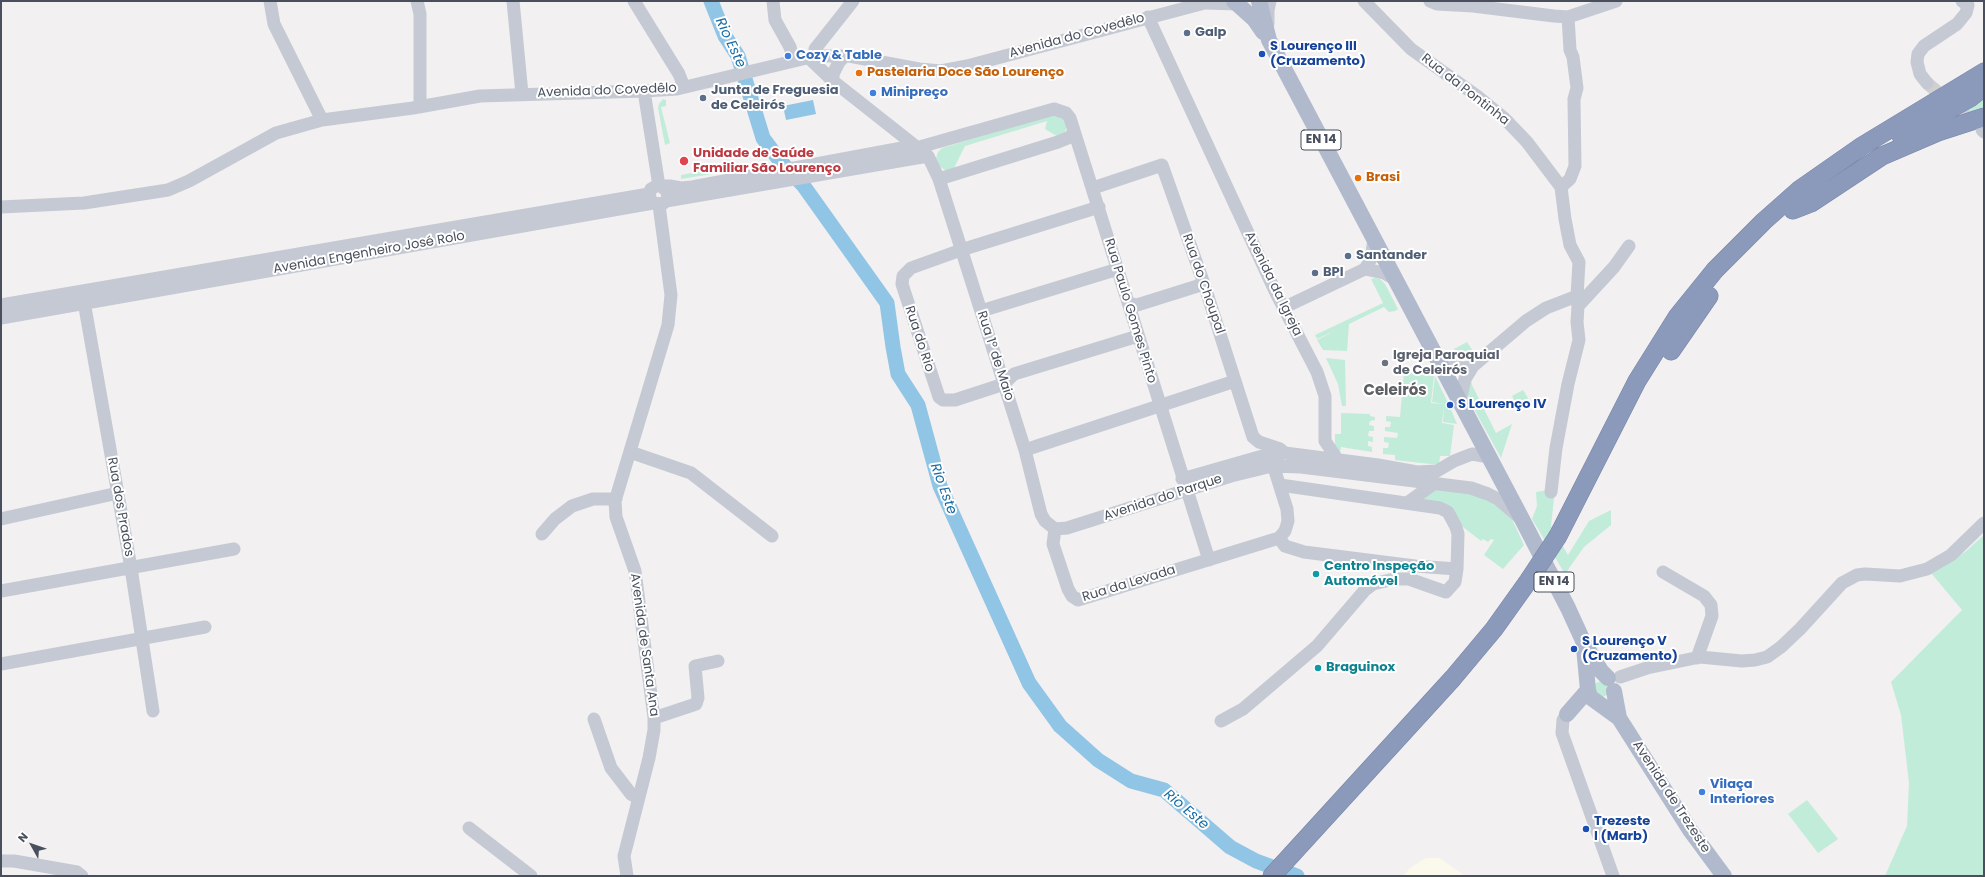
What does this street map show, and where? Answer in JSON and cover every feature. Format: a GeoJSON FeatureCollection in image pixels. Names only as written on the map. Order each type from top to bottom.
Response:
{"type":"FeatureCollection","features":[{"type":"Feature","properties":{"kind":"highway"},"geometry":{"type":"LineString","coordinates":[[1561,541],[1637,381],[1677,317],[1715,270],[1758,226],[1800,190],[1862,146],[1984,72]]}},
{"type":"Feature","properties":{"kind":"highway"},"geometry":{"type":"LineString","coordinates":[[1287,876],[1532,585],[1561,541],[1648,387],[1683,331],[1728,273],[1764,234],[1793,210],[1876,150],[1970,98],[1984,87]]}},
{"type":"Feature","properties":{"kind":"highway"},"geometry":{"type":"LineString","coordinates":[[1793,210],[1811,204],[1882,156],[1938,132],[1983,126]]}},
{"type":"Feature","properties":{"kind":"highway"},"geometry":{"type":"LineString","coordinates":[[1272,876],[1372,774]]}},
{"type":"Feature","properties":{"kind":"main road"},"geometry":{"type":"LineString","coordinates":[[1237,3],[1248,6],[1256,1]]}},
{"type":"Feature","properties":{"kind":"main road","name":"EN 14"},"geometry":{"type":"LineString","coordinates":[[1259,1],[1269,40]]}},
{"type":"Feature","properties":{"kind":"main road","name":"EN 14"},"geometry":{"type":"LineString","coordinates":[[1237,3],[1254,19],[1269,40],[1523,521],[1568,608],[1584,643],[1613,682],[1619,718]]}},
{"type":"Feature","properties":{"kind":"main road","name":"EN 14"},"geometry":{"type":"LineString","coordinates":[[1584,643],[1593,695],[1619,718]]}},
{"type":"Feature","properties":{"kind":"main road"},"geometry":{"type":"LineString","coordinates":[[1567,714],[1593,695],[1596,677],[1613,682],[1608,701],[1593,695]]}},
{"type":"Feature","properties":{"kind":"main road","name":"Avenida de Trezeste"},"geometry":{"type":"LineString","coordinates":[[1619,718],[1690,830],[1724,876]]}},
{"type":"Feature","properties":{"kind":"street"},"geometry":{"type":"LineString","coordinates":[[270,1],[274,24],[322,120]]}},
{"type":"Feature","properties":{"kind":"street"},"geometry":{"type":"LineString","coordinates":[[417,1],[420,14],[420,107]]}},
{"type":"Feature","properties":{"kind":"street"},"geometry":{"type":"LineString","coordinates":[[512,1],[522,94]]}},
{"type":"Feature","properties":{"kind":"street"},"geometry":{"type":"LineString","coordinates":[[634,1],[679,74],[684,87]]}},
{"type":"Feature","properties":{"kind":"street"},"geometry":{"type":"LineString","coordinates":[[773,1],[775,20],[790,47],[794,60]]}},
{"type":"Feature","properties":{"kind":"street"},"geometry":{"type":"LineString","coordinates":[[853,1],[815,49],[812,57],[833,81],[928,156],[939,179],[1058,142],[1070,137],[1074,131]]}},
{"type":"Feature","properties":{"kind":"street"},"geometry":{"type":"LineString","coordinates":[[1269,40],[1268,14],[1270,1]]}},
{"type":"Feature","properties":{"kind":"street","name":"Rua da Pontinha"},"geometry":{"type":"LineString","coordinates":[[1364,1],[1411,49],[1477,96],[1504,118],[1528,142],[1561,187]]}},
{"type":"Feature","properties":{"kind":"street"},"geometry":{"type":"LineString","coordinates":[[1430,1],[1437,4],[1473,6],[1568,17],[1616,1]]}},
{"type":"Feature","properties":{"kind":"street"},"geometry":{"type":"LineString","coordinates":[[1927,83],[1920,74],[1916,62],[1918,54],[1924,46],[1957,24],[1966,13],[1968,5],[1962,1]]}},
{"type":"Feature","properties":{"kind":"street","name":"Avenida do Covedêlo"},"geometry":{"type":"LineString","coordinates":[[1,207],[84,203],[168,190],[189,181],[276,133],[322,120],[420,107],[480,96],[644,91],[684,87],[812,57],[845,56],[919,69],[941,71],[967,66],[1208,2],[1237,3]]}},
{"type":"Feature","properties":{"kind":"street","name":"Avenida da Igreja"},"geometry":{"type":"LineString","coordinates":[[1148,17],[1283,308],[1317,372],[1325,396],[1326,441],[1329,462]]}},
{"type":"Feature","properties":{"kind":"street"},"geometry":{"type":"LineString","coordinates":[[1551,492],[1556,448],[1568,384],[1579,340],[1577,301],[1579,262],[1570,245],[1564,219],[1561,187],[1570,179],[1575,166],[1574,99],[1577,88],[1573,57],[1570,50],[1568,17]]}},
{"type":"Feature","properties":{"kind":"street"},"geometry":{"type":"LineString","coordinates":[[833,81],[833,74],[845,56]]}},
{"type":"Feature","properties":{"kind":"street","name":"Avenida de Santa Ana"},"geometry":{"type":"LineString","coordinates":[[627,876],[624,856],[638,798],[650,758],[654,718],[635,571],[616,517],[616,499],[669,316],[671,295],[644,91]]}},
{"type":"Feature","properties":{"kind":"street","name":"Avenida Engenheiro José Rolo"},"geometry":{"type":"LineString","coordinates":[[658,196],[681,188],[915,147],[1054,109],[1066,113],[1070,118],[1074,131]]}},
{"type":"Feature","properties":{"kind":"street","name":"Rua Paulo Gomes Pinto"},"geometry":{"type":"LineString","coordinates":[[1074,131],[1099,207],[1184,485]]}},
{"type":"Feature","properties":{"kind":"street","name":"Avenida Engenheiro José Rolo"},"geometry":{"type":"LineString","coordinates":[[1,318],[83,298],[658,196],[781,182],[928,156]]}},
{"type":"Feature","properties":{"kind":"street","name":"Rua do Choupal"},"geometry":{"type":"LineString","coordinates":[[1093,188],[1162,165],[1204,284],[1253,437],[1259,442],[1280,449],[1285,454]]}},
{"type":"Feature","properties":{"kind":"street","name":"Rua 1º de Maio"},"geometry":{"type":"LineString","coordinates":[[939,179],[1025,450],[1041,514],[1045,521],[1054,529]]}},
{"type":"Feature","properties":{"kind":"street"},"geometry":{"type":"LineString","coordinates":[[961,250],[1099,207]]}},
{"type":"Feature","properties":{"kind":"street"},"geometry":{"type":"LineString","coordinates":[[1365,269],[1370,259],[1374,239]]}},
{"type":"Feature","properties":{"kind":"street"},"geometry":{"type":"LineString","coordinates":[[1460,401],[1465,379],[1473,366],[1526,321],[1546,308],[1577,301],[1614,267],[1629,246]]}},
{"type":"Feature","properties":{"kind":"street","name":"Rua do Rio"},"geometry":{"type":"LineString","coordinates":[[961,250],[910,268],[903,276],[902,284],[939,397],[943,400],[955,400],[1004,384]]}},
{"type":"Feature","properties":{"kind":"street"},"geometry":{"type":"LineString","coordinates":[[981,311],[1118,269]]}},
{"type":"Feature","properties":{"kind":"street"},"geometry":{"type":"LineString","coordinates":[[1283,308],[1365,269],[1384,273],[1396,280]]}},
{"type":"Feature","properties":{"kind":"street"},"geometry":{"type":"LineString","coordinates":[[1128,303],[1137,305],[1204,284]]}},
{"type":"Feature","properties":{"kind":"street","name":"Avenida Engenheiro José Rolo"},"geometry":{"type":"LineString","coordinates":[[1,305],[83,298]]}},
{"type":"Feature","properties":{"kind":"street","name":"Rua dos Prados"},"geometry":{"type":"LineString","coordinates":[[83,298],[131,568],[153,711]]}},
{"type":"Feature","properties":{"kind":"street"},"geometry":{"type":"LineString","coordinates":[[1004,384],[1014,374],[1138,336]]}},
{"type":"Feature","properties":{"kind":"street"},"geometry":{"type":"LineString","coordinates":[[1438,360],[1452,366],[1464,368],[1473,366]]}},
{"type":"Feature","properties":{"kind":"street"},"geometry":{"type":"LineString","coordinates":[[1025,450],[1160,407],[1235,381]]}},
{"type":"Feature","properties":{"kind":"street"},"geometry":{"type":"LineString","coordinates":[[1308,456],[1326,441]]}},
{"type":"Feature","properties":{"kind":"street"},"geometry":{"type":"LineString","coordinates":[[630,452],[691,473],[772,536]]}},
{"type":"Feature","properties":{"kind":"street","name":"Avenida do Parque"},"geometry":{"type":"LineString","coordinates":[[1054,529],[1067,528],[1184,485],[1271,461],[1285,454],[1308,456],[1329,462],[1435,483],[1471,488],[1488,494],[1502,503],[1523,521]]}},
{"type":"Feature","properties":{"kind":"street","name":"Avenida do Parque"},"geometry":{"type":"LineString","coordinates":[[1271,461],[1329,462],[1417,472],[1437,471],[1454,461],[1472,454],[1489,457]]}},
{"type":"Feature","properties":{"kind":"street"},"geometry":{"type":"LineString","coordinates":[[1271,461],[1280,485],[1288,521],[1279,538],[1285,546],[1304,552],[1415,566],[1457,569]]}},
{"type":"Feature","properties":{"kind":"street"},"geometry":{"type":"LineString","coordinates":[[1407,503],[1435,483]]}},
{"type":"Feature","properties":{"kind":"street"},"geometry":{"type":"LineString","coordinates":[[1184,485],[1208,560]]}},
{"type":"Feature","properties":{"kind":"street"},"geometry":{"type":"LineString","coordinates":[[1221,721],[1243,709],[1317,646],[1365,590],[1373,584],[1394,579],[1409,579],[1446,592],[1455,582],[1458,534],[1448,512],[1440,508],[1280,485]]}},
{"type":"Feature","properties":{"kind":"street"},"geometry":{"type":"LineString","coordinates":[[1,518],[118,493]]}},
{"type":"Feature","properties":{"kind":"street"},"geometry":{"type":"LineString","coordinates":[[542,534],[555,519],[572,506],[593,499],[616,499]]}},
{"type":"Feature","properties":{"kind":"street"},"geometry":{"type":"LineString","coordinates":[[1613,682],[1647,668],[1697,658],[1742,661],[1755,660],[1766,656],[1781,647],[1800,629],[1835,589],[1851,578],[1865,574],[1900,576],[1920,571],[1938,564],[1951,556],[1984,523]]}},
{"type":"Feature","properties":{"kind":"street","name":"Rua da Levada"},"geometry":{"type":"LineString","coordinates":[[1054,529],[1053,544],[1068,589],[1072,596],[1078,600],[1279,538]]}},
{"type":"Feature","properties":{"kind":"street"},"geometry":{"type":"LineString","coordinates":[[1,591],[234,549]]}},
{"type":"Feature","properties":{"kind":"street"},"geometry":{"type":"LineString","coordinates":[[1663,572],[1704,596],[1712,605],[1712,616],[1697,658]]}},
{"type":"Feature","properties":{"kind":"street"},"geometry":{"type":"LineString","coordinates":[[1,664],[205,627]]}},
{"type":"Feature","properties":{"kind":"street"},"geometry":{"type":"LineString","coordinates":[[654,718],[696,704],[698,698],[695,666],[718,661]]}},
{"type":"Feature","properties":{"kind":"street"},"geometry":{"type":"LineString","coordinates":[[1567,714],[1564,720],[1562,733],[1613,876]]}},
{"type":"Feature","properties":{"kind":"street"},"geometry":{"type":"LineString","coordinates":[[594,719],[611,768],[631,794],[638,798]]}},
{"type":"Feature","properties":{"kind":"street"},"geometry":{"type":"LineString","coordinates":[[469,828],[531,876]]}},
{"type":"Feature","properties":{"kind":"street"},"geometry":{"type":"LineString","coordinates":[[1,861],[14,861],[76,872],[82,876]]}},
{"type":"Feature","properties":{"kind":"shaded area"},"geometry":{"type":"Polygon","coordinates":[[[1426,858],[1440,858],[1465,876],[1403,876],[1410,868],[1426,858]]]}},
{"type":"Feature","properties":{"kind":"green space"},"geometry":{"type":"Polygon","coordinates":[[[1984,96],[1984,110],[1937,126],[1984,96]]]}},
{"type":"Feature","properties":{"kind":"green space"},"geometry":{"type":"Polygon","coordinates":[[[663,99],[666,100],[666,106],[661,107],[670,143],[665,145],[658,108],[663,99]]]}},
{"type":"Feature","properties":{"kind":"green space"},"geometry":{"type":"Polygon","coordinates":[[[1052,115],[1065,119],[1067,126],[1065,132],[1060,138],[1045,129],[1047,121],[965,146],[953,170],[945,170],[939,166],[936,158],[938,152],[942,148],[1052,115]]]}},
{"type":"Feature","properties":{"kind":"green space"},"geometry":{"type":"Polygon","coordinates":[[[747,163],[748,168],[681,179],[681,175],[747,163]]]}},
{"type":"Feature","properties":{"kind":"green space"},"geometry":{"type":"Polygon","coordinates":[[[1371,279],[1380,279],[1385,284],[1398,309],[1389,312],[1384,307],[1349,324],[1347,351],[1323,350],[1317,340],[1336,330],[1317,339],[1315,335],[1383,303],[1371,279]]]}},
{"type":"Feature","properties":{"kind":"green space"},"geometry":{"type":"Polygon","coordinates":[[[1467,342],[1474,353],[1470,358],[1461,358],[1454,349],[1467,342]]]}},
{"type":"Feature","properties":{"kind":"green space"},"geometry":{"type":"Polygon","coordinates":[[[1326,358],[1345,360],[1346,406],[1342,406],[1338,384],[1326,358]]]}},
{"type":"Feature","properties":{"kind":"green space"},"geometry":{"type":"Polygon","coordinates":[[[1404,372],[1434,376],[1431,403],[1444,404],[1442,423],[1454,425],[1450,456],[1440,456],[1439,465],[1395,460],[1395,455],[1383,454],[1383,448],[1388,448],[1389,443],[1384,442],[1384,437],[1397,438],[1398,433],[1385,431],[1385,427],[1390,427],[1391,422],[1386,421],[1386,416],[1400,417],[1404,372]]]}},
{"type":"Feature","properties":{"kind":"green space"},"geometry":{"type":"Polygon","coordinates":[[[1435,376],[1457,424],[1443,422],[1444,404],[1432,402],[1435,376]]]}},
{"type":"Feature","properties":{"kind":"green space"},"geometry":{"type":"Polygon","coordinates":[[[1471,380],[1472,385],[1496,433],[1512,424],[1501,458],[1468,398],[1471,380]]]}},
{"type":"Feature","properties":{"kind":"green space"},"geometry":{"type":"Polygon","coordinates":[[[1523,390],[1528,398],[1519,409],[1512,396],[1523,390]]]}},
{"type":"Feature","properties":{"kind":"green space"},"geometry":{"type":"Polygon","coordinates":[[[1341,413],[1370,414],[1370,416],[1375,417],[1375,420],[1370,421],[1369,425],[1374,426],[1374,431],[1369,431],[1368,436],[1373,437],[1373,442],[1368,441],[1368,446],[1372,447],[1372,452],[1341,447],[1340,453],[1335,446],[1335,434],[1341,434],[1341,413]]]}},
{"type":"Feature","properties":{"kind":"green space"},"geometry":{"type":"Polygon","coordinates":[[[1435,488],[1481,494],[1511,517],[1524,545],[1503,569],[1484,555],[1494,540],[1491,539],[1488,542],[1483,539],[1481,541],[1463,527],[1453,510],[1420,499],[1435,488]]]}},
{"type":"Feature","properties":{"kind":"green space"},"geometry":{"type":"Polygon","coordinates":[[[1555,489],[1551,526],[1568,555],[1589,521],[1611,510],[1611,525],[1584,547],[1565,574],[1532,519],[1537,506],[1536,492],[1555,489]]]}},
{"type":"Feature","properties":{"kind":"green space"},"geometry":{"type":"Polygon","coordinates":[[[1984,535],[1984,876],[1885,876],[1907,826],[1909,783],[1901,715],[1891,682],[1962,610],[1931,573],[1965,552],[1984,535]]]}},
{"type":"Feature","properties":{"kind":"green space"},"geometry":{"type":"Polygon","coordinates":[[[1601,681],[1608,686],[1607,695],[1600,698],[1593,687],[1596,683],[1601,681]]]}},
{"type":"Feature","properties":{"kind":"green space"},"geometry":{"type":"Polygon","coordinates":[[[1807,800],[1838,839],[1818,853],[1788,814],[1807,800]]]}},
{"type":"Feature","properties":{"kind":"water"},"geometry":{"type":"Polygon","coordinates":[[[813,100],[816,114],[786,120],[783,106],[813,100]]]}},
{"type":"Feature","properties":{"kind":"waterway","name":"Rio Este"},"geometry":{"type":"LineString","coordinates":[[711,1],[725,36],[738,56],[763,138],[780,161],[803,185],[887,303],[898,374],[918,405],[940,486],[1029,683],[1060,726],[1098,760],[1131,781],[1164,790],[1230,847],[1256,861],[1297,876]]}},
{"type":"Feature","properties":{"kind":"tunnel"},"geometry":{"type":"LineString","coordinates":[[1927,83],[1976,125]]}},
{"type":"Feature","properties":{"kind":"place","name":"Galp"},"geometry":{"type":"Point","coordinates":[1187,33]}},
{"type":"Feature","properties":{"kind":"place","name":"S Lourenço III (Cruzamento)"},"geometry":{"type":"Point","coordinates":[1262,54]}},
{"type":"Feature","properties":{"kind":"place","name":"Cozy & Table"},"geometry":{"type":"Point","coordinates":[788,56]}},
{"type":"Feature","properties":{"kind":"place","name":"Pastelaria Doce São Lourenço"},"geometry":{"type":"Point","coordinates":[859,73]}},
{"type":"Feature","properties":{"kind":"place","name":"Minipreço"},"geometry":{"type":"Point","coordinates":[873,93]}},
{"type":"Feature","properties":{"kind":"place","name":"Junta de Freguesia de Celeirós"},"geometry":{"type":"Point","coordinates":[703,98]}},
{"type":"Feature","properties":{"kind":"place","name":"Unidade de Saúde Familiar São Lourenço"},"geometry":{"type":"Point","coordinates":[684,161]}},
{"type":"Feature","properties":{"kind":"place","name":"Brasi"},"geometry":{"type":"Point","coordinates":[1358,178]}},
{"type":"Feature","properties":{"kind":"place","name":"Santander"},"geometry":{"type":"Point","coordinates":[1348,256]}},
{"type":"Feature","properties":{"kind":"place","name":"BPI"},"geometry":{"type":"Point","coordinates":[1315,273]}},
{"type":"Feature","properties":{"kind":"place","name":"Igreja Paroquial de Celeirós"},"geometry":{"type":"Point","coordinates":[1385,363]}},
{"type":"Feature","properties":{"kind":"place","name":"S Lourenço IV"},"geometry":{"type":"Point","coordinates":[1450,405]}},
{"type":"Feature","properties":{"kind":"place","name":"Centro Inspeção Automóvel"},"geometry":{"type":"Point","coordinates":[1316,574]}},
{"type":"Feature","properties":{"kind":"place","name":"S Lourenço V (Cruzamento)"},"geometry":{"type":"Point","coordinates":[1574,649]}},
{"type":"Feature","properties":{"kind":"place","name":"Braguinox"},"geometry":{"type":"Point","coordinates":[1318,668]}},
{"type":"Feature","properties":{"kind":"place","name":"Vilaça Interiores"},"geometry":{"type":"Point","coordinates":[1702,792]}},
{"type":"Feature","properties":{"kind":"place","name":"Trezeste I (Marb)"},"geometry":{"type":"Point","coordinates":[1586,829]}},
{"type":"Feature","properties":{"kind":"district","name":"Celeirós"},"geometry":{"type":"Point","coordinates":[1395,391]}}]}
